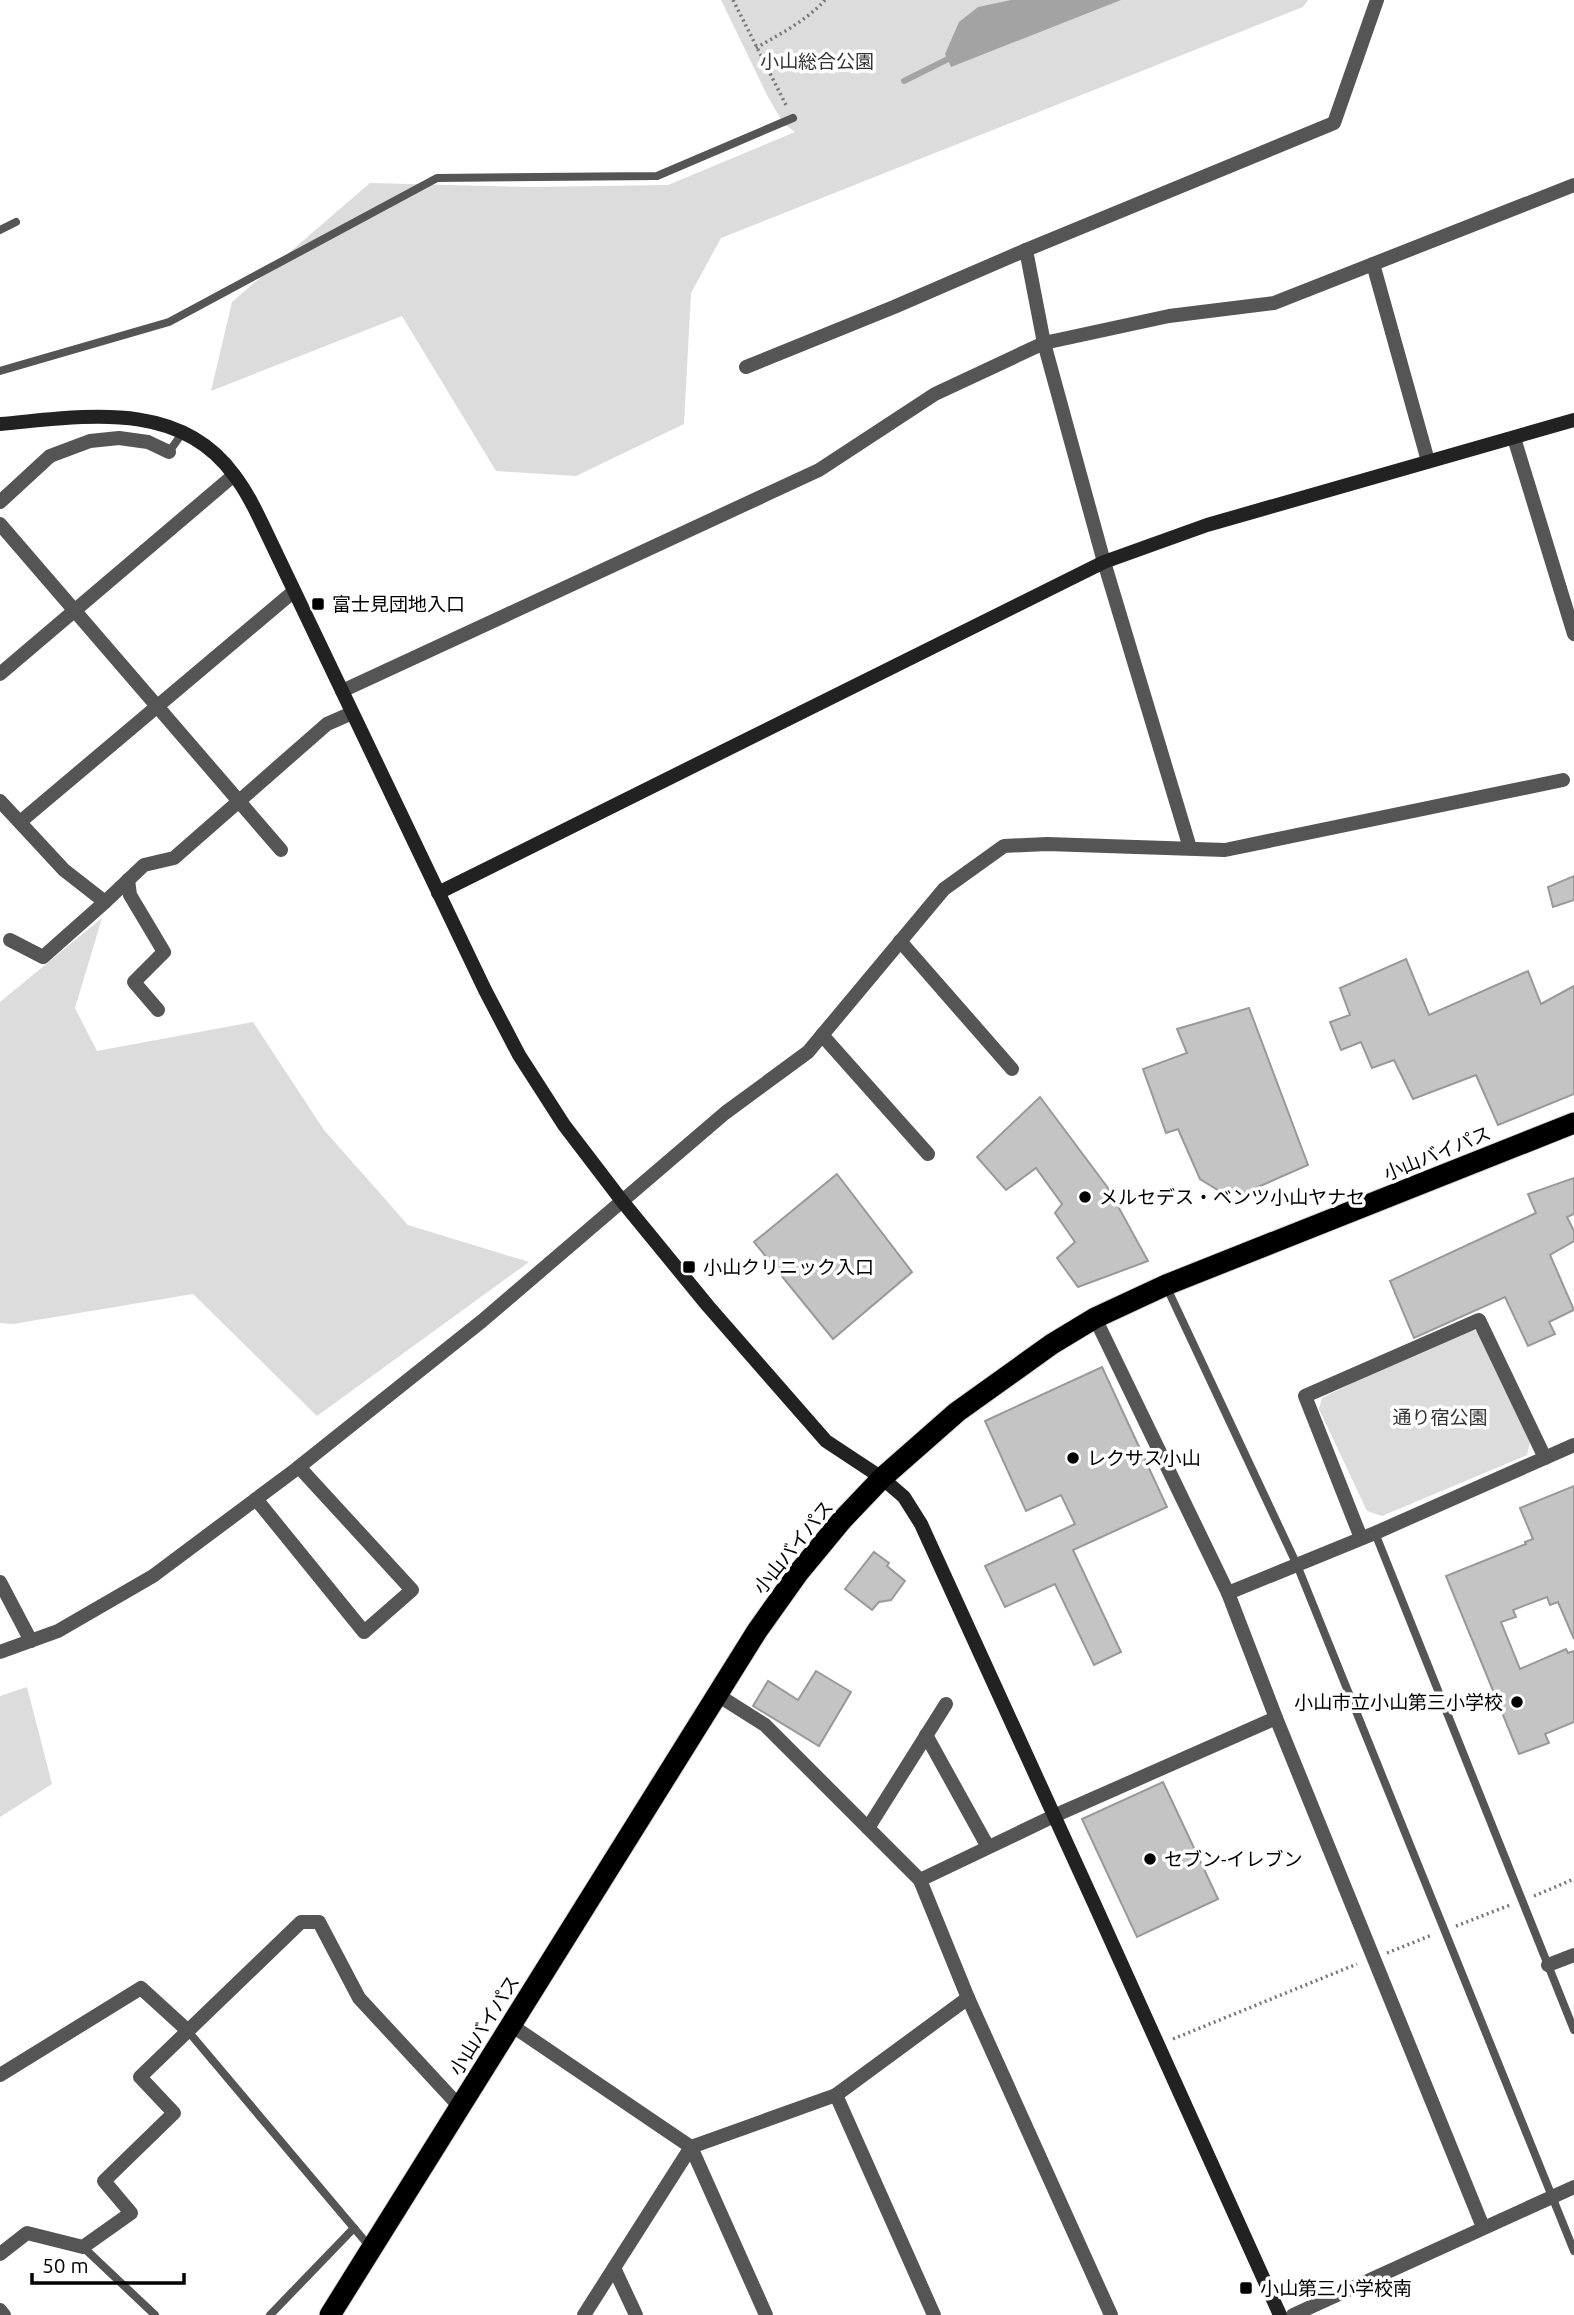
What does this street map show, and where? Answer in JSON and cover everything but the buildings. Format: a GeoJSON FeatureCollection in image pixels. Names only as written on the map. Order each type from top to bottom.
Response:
{"type":"FeatureCollection","features":[{"type":"Feature","properties":{"kind":"highway","name":"小山バイパス"},"geometry":{"type":"LineString","coordinates":[[330,2315],[757,1631],[799,1572],[842,1520],[882,1478],[957,1412],[1042,1350],[1095,1318],[1166,1285],[1574,1123]]}},
{"type":"Feature","properties":{"kind":"street"},"geometry":{"type":"LineString","coordinates":[[746,367],[1334,122],[1377,0]]}},
{"type":"Feature","properties":{"kind":"street"},"geometry":{"type":"LineString","coordinates":[[342,691],[819,470],[935,394],[1044,343],[1170,316],[1274,303],[1573,187]]}},
{"type":"Feature","properties":{"kind":"street"},"geometry":{"type":"LineString","coordinates":[[1026,250],[1044,343],[1104,562],[1190,848]]}},
{"type":"Feature","properties":{"kind":"street"},"geometry":{"type":"LineString","coordinates":[[1373,264],[1428,461]]}},
{"type":"Feature","properties":{"kind":"street"},"geometry":{"type":"LineString","coordinates":[[0,424],[89,416],[139,418],[183,432],[220,458],[234,475],[268,536],[438,893],[519,1055],[564,1125],[622,1202],[708,1306],[826,1441],[882,1478],[904,1497],[922,1524],[1280,2315]]}},
{"type":"Feature","properties":{"kind":"street"},"geometry":{"type":"LineString","coordinates":[[438,893],[1104,562],[1207,525],[1574,420]]}},
{"type":"Feature","properties":{"kind":"street"},"geometry":{"type":"LineString","coordinates":[[0,502],[50,456],[90,441],[119,438],[148,442],[169,452]]}},
{"type":"Feature","properties":{"kind":"street"},"geometry":{"type":"LineString","coordinates":[[1514,438],[1574,634]]}},
{"type":"Feature","properties":{"kind":"street"},"geometry":{"type":"LineString","coordinates":[[0,674],[234,475]]}},
{"type":"Feature","properties":{"kind":"street"},"geometry":{"type":"LineString","coordinates":[[0,524],[281,850]]}},
{"type":"Feature","properties":{"kind":"street"},"geometry":{"type":"LineString","coordinates":[[20,822],[293,592]]}},
{"type":"Feature","properties":{"kind":"street"},"geometry":{"type":"LineString","coordinates":[[10,940],[43,957],[144,865],[174,858],[327,724],[352,713]]}},
{"type":"Feature","properties":{"kind":"street"},"geometry":{"type":"LineString","coordinates":[[0,1652],[58,1631],[153,1576],[299,1467],[482,1321],[725,1113],[808,1052],[944,889],[1004,846],[1047,844],[1225,850],[1563,780]]}},
{"type":"Feature","properties":{"kind":"street"},"geometry":{"type":"LineString","coordinates":[[0,801],[64,870],[106,902]]}},
{"type":"Feature","properties":{"kind":"street"},"geometry":{"type":"LineString","coordinates":[[128,880],[130,895],[164,951],[134,982],[158,1010]]}},
{"type":"Feature","properties":{"kind":"street"},"geometry":{"type":"LineString","coordinates":[[900,941],[1013,1069]]}},
{"type":"Feature","properties":{"kind":"street"},"geometry":{"type":"LineString","coordinates":[[822,1035],[928,1154]]}},
{"type":"Feature","properties":{"kind":"street"},"geometry":{"type":"LineString","coordinates":[[1095,1318],[1228,1593],[1276,1718],[1483,2227]]}},
{"type":"Feature","properties":{"kind":"street"},"geometry":{"type":"LineString","coordinates":[[1368,1535],[1305,1396],[1479,1320],[1545,1458]]}},
{"type":"Feature","properties":{"kind":"street"},"geometry":{"type":"LineString","coordinates":[[1228,1593],[1574,1445]]}},
{"type":"Feature","properties":{"kind":"street"},"geometry":{"type":"LineString","coordinates":[[256,1499],[364,1632],[412,1590],[299,1467]]}},
{"type":"Feature","properties":{"kind":"street"},"geometry":{"type":"LineString","coordinates":[[0,1582],[32,1640]]}},
{"type":"Feature","properties":{"kind":"street"},"geometry":{"type":"LineString","coordinates":[[716,1694],[765,1725],[920,1880],[968,1998],[1111,2315]]}},
{"type":"Feature","properties":{"kind":"street"},"geometry":{"type":"LineString","coordinates":[[867,1828],[946,1703]]}},
{"type":"Feature","properties":{"kind":"street"},"geometry":{"type":"LineString","coordinates":[[920,1880],[1056,1815],[1276,1718]]}},
{"type":"Feature","properties":{"kind":"street"},"geometry":{"type":"LineString","coordinates":[[926,1735],[988,1847]]}},
{"type":"Feature","properties":{"kind":"street"},"geometry":{"type":"LineString","coordinates":[[0,2255],[27,2233],[83,2246],[131,2213],[104,2181],[174,2113],[140,2077],[301,1923],[319,1922],[359,1998],[460,2107]]}},
{"type":"Feature","properties":{"kind":"street"},"geometry":{"type":"LineString","coordinates":[[1548,1965],[1574,1955]]}},
{"type":"Feature","properties":{"kind":"street"},"geometry":{"type":"LineString","coordinates":[[0,2075],[141,1988],[187,2030]]}},
{"type":"Feature","properties":{"kind":"street"},"geometry":{"type":"LineString","coordinates":[[584,2315],[691,2147],[836,2095],[968,1998]]}},
{"type":"Feature","properties":{"kind":"street"},"geometry":{"type":"LineString","coordinates":[[511,2025],[691,2147],[766,2315]]}},
{"type":"Feature","properties":{"kind":"street"},"geometry":{"type":"LineString","coordinates":[[836,2095],[934,2315]]}},
{"type":"Feature","properties":{"kind":"street"},"geometry":{"type":"LineString","coordinates":[[1293,2315],[1574,2187]]}},
{"type":"Feature","properties":{"kind":"street"},"geometry":{"type":"LineString","coordinates":[[614,2268],[636,2315]]}},
{"type":"Feature","properties":{"kind":"street"},"geometry":{"type":"LineString","coordinates":[[0,2310],[4,2315]]}},
{"type":"Feature","properties":{"kind":"lane"},"geometry":{"type":"LineString","coordinates":[[0,371],[169,322],[437,178],[657,176],[793,118]]}},
{"type":"Feature","properties":{"kind":"lane"},"geometry":{"type":"LineString","coordinates":[[0,230],[16,222]]}},
{"type":"Feature","properties":{"kind":"lane"},"geometry":{"type":"LineString","coordinates":[[169,452],[183,432]]}},
{"type":"Feature","properties":{"kind":"lane"},"geometry":{"type":"LineString","coordinates":[[1166,1285],[1297,1564],[1574,2251]]}},
{"type":"Feature","properties":{"kind":"lane"},"geometry":{"type":"LineString","coordinates":[[1368,1535],[1574,2030]]}},
{"type":"Feature","properties":{"kind":"lane"},"geometry":{"type":"LineString","coordinates":[[187,2030],[371,2249]]}},
{"type":"Feature","properties":{"kind":"lane"},"geometry":{"type":"LineString","coordinates":[[270,2315],[354,2228]]}},
{"type":"Feature","properties":{"kind":"lane"},"geometry":{"type":"LineString","coordinates":[[83,2246],[155,2315]]}},
{"type":"Feature","properties":{"kind":"path"},"geometry":{"type":"LineString","coordinates":[[733,0],[793,118]]}},
{"type":"Feature","properties":{"kind":"path"},"geometry":{"type":"LineString","coordinates":[[756,48],[792,27],[825,0]]}},
{"type":"Feature","properties":{"kind":"path"},"geometry":{"type":"LineString","coordinates":[[1157,2046],[1574,1879]]}},
{"type":"Feature","properties":{"kind":"green space","name":"小山総合公園"},"geometry":{"type":"Polygon","coordinates":[[[721,0],[1308,0],[1303,7],[721,238],[691,293],[684,424],[576,476],[496,471],[402,316],[211,391],[232,302],[370,183],[532,187],[668,185],[795,132],[783,123],[767,95],[721,0]]]}},
{"type":"Feature","properties":{"kind":"green space"},"geometry":{"type":"Polygon","coordinates":[[[102,918],[75,1008],[97,1051],[253,1022],[324,1130],[408,1225],[529,1262],[317,1416],[193,1294],[13,1324],[0,1323],[0,1002],[102,918]]]}},
{"type":"Feature","properties":{"kind":"green space","name":"通り宿公園"},"geometry":{"type":"Polygon","coordinates":[[[1469,1329],[1482,1332],[1531,1438],[1527,1455],[1382,1516],[1367,1511],[1319,1409],[1322,1398],[1469,1329]]]}},
{"type":"Feature","properties":{"kind":"green space"},"geometry":{"type":"Polygon","coordinates":[[[27,1687],[52,1784],[0,1817],[0,1696],[27,1687]]]}},
{"type":"Feature","properties":{"kind":"shaded area"},"geometry":{"type":"Polygon","coordinates":[[[1011,0],[1121,0],[951,67],[945,54],[959,22],[978,7],[1011,0]]]}},
{"type":"Feature","properties":{"kind":"waterway"},"geometry":{"type":"LineString","coordinates":[[904,81],[954,56]]}},
{"type":"Feature","properties":{"kind":"place","name":"富士見団地入口"},"geometry":{"type":"Point","coordinates":[318,604]}},
{"type":"Feature","properties":{"kind":"place","name":"メルセデス・ベンツ小山ヤナセ"},"geometry":{"type":"Point","coordinates":[1085,1197]}},
{"type":"Feature","properties":{"kind":"place","name":"小山クリニック入口"},"geometry":{"type":"Point","coordinates":[689,1267]}},
{"type":"Feature","properties":{"kind":"place","name":"レクサス小山"},"geometry":{"type":"Point","coordinates":[1073,1458]}},
{"type":"Feature","properties":{"kind":"place","name":"小山市立小山第三小学校"},"geometry":{"type":"Point","coordinates":[1517,1702]}},
{"type":"Feature","properties":{"kind":"place","name":"セブン-イレブン"},"geometry":{"type":"Point","coordinates":[1150,1859]}},
{"type":"Feature","properties":{"kind":"place","name":"小山第三小学校南"},"geometry":{"type":"Point","coordinates":[1246,2288]}}]}
